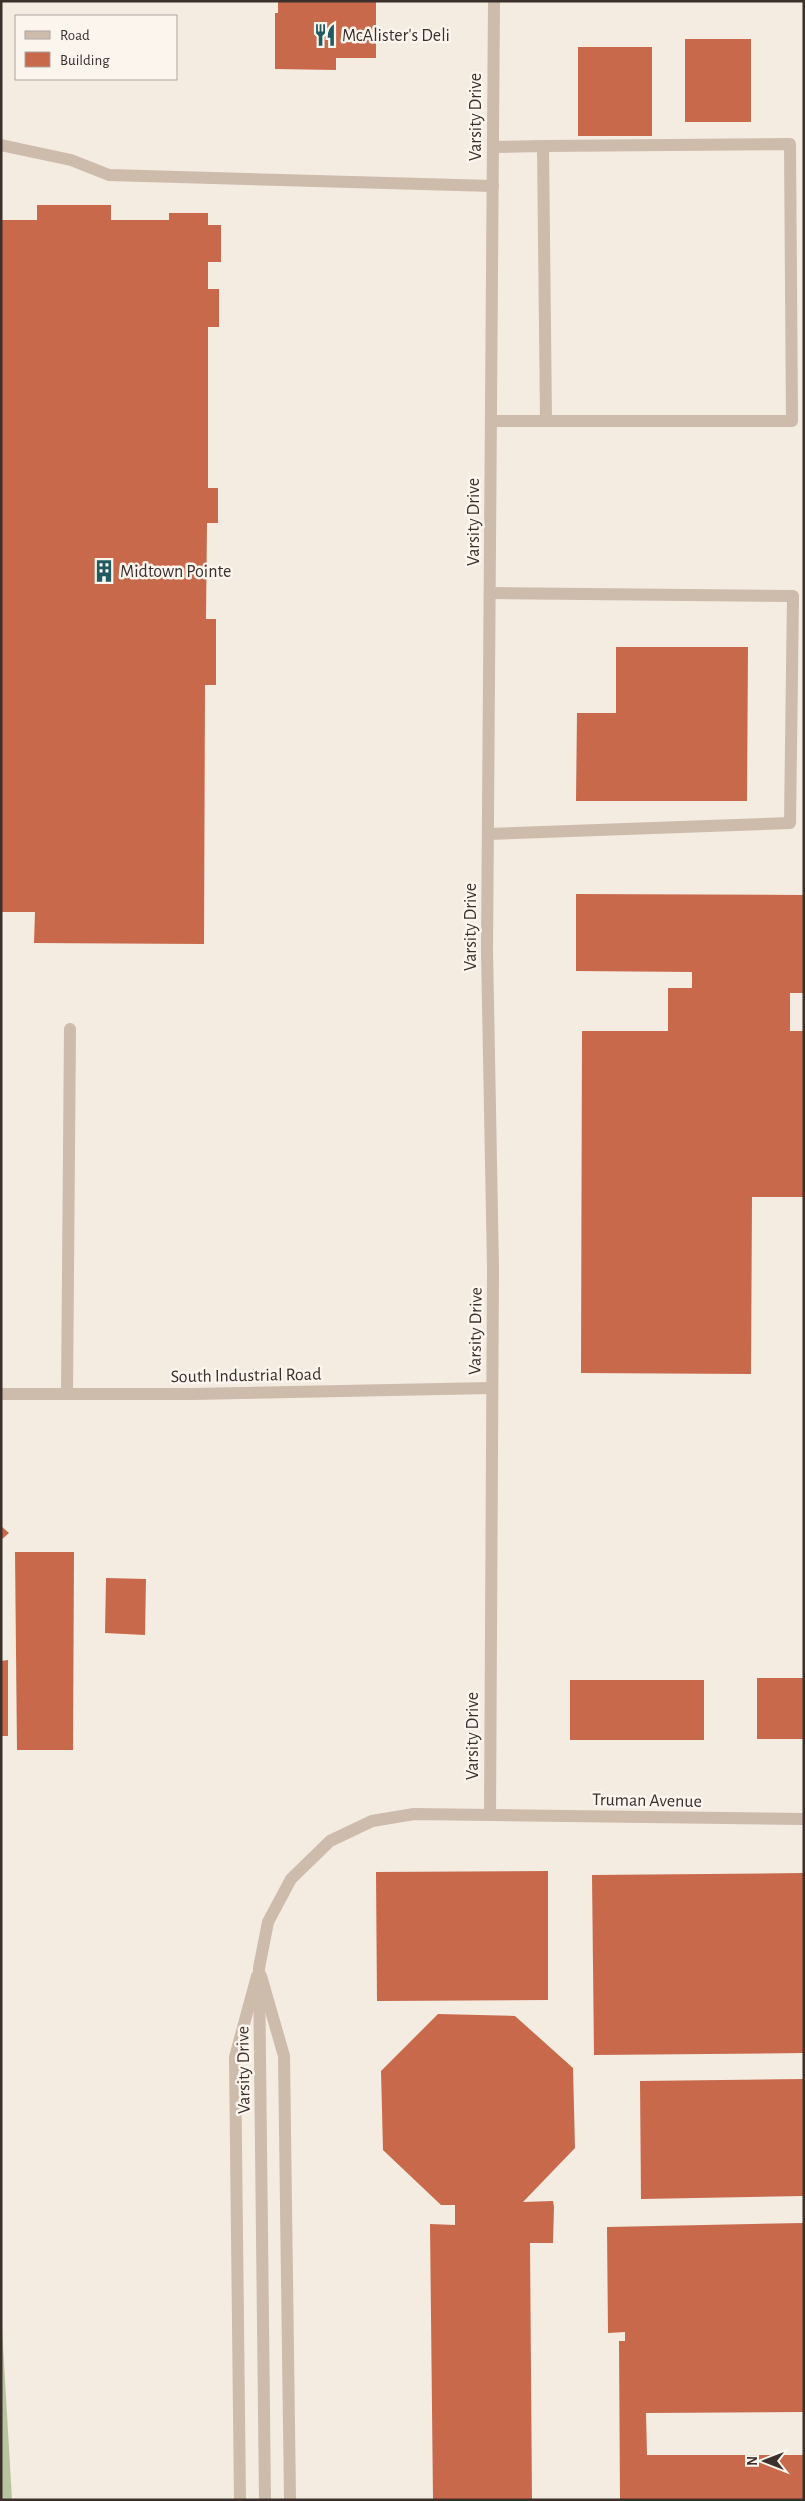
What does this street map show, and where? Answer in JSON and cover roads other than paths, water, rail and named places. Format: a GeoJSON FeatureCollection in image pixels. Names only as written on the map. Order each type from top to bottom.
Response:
{"type":"FeatureCollection","features":[{"type":"Feature","properties":{"kind":"street","name":"Varsity Drive"},"geometry":{"type":"LineString","coordinates":[[265,2500],[259,1968],[268,1922],[291,1879],[330,1840],[372,1821],[414,1814],[490,1815],[493,1268],[486,950],[494,1]]}},
{"type":"Feature","properties":{"kind":"street"},"geometry":{"type":"LineString","coordinates":[[491,420],[792,420],[790,144],[492,147]]}},
{"type":"Feature","properties":{"kind":"street"},"geometry":{"type":"LineString","coordinates":[[1,145],[71,160],[109,175],[492,186]]}},
{"type":"Feature","properties":{"kind":"street"},"geometry":{"type":"LineString","coordinates":[[543,146],[546,420]]}},
{"type":"Feature","properties":{"kind":"street"},"geometry":{"type":"LineString","coordinates":[[488,834],[790,823],[794,596],[490,593]]}},
{"type":"Feature","properties":{"kind":"street"},"geometry":{"type":"LineString","coordinates":[[67,1394],[70,1028]]}},
{"type":"Feature","properties":{"kind":"street","name":"South Industrial Road"},"geometry":{"type":"LineString","coordinates":[[1,1394],[192,1394],[491,1388]]}},
{"type":"Feature","properties":{"kind":"street","name":"Truman Avenue"},"geometry":{"type":"LineString","coordinates":[[490,1815],[804,1819]]}},
{"type":"Feature","properties":{"kind":"street"},"geometry":{"type":"LineString","coordinates":[[240,2500],[235,2057],[259,1968]]}},
{"type":"Feature","properties":{"kind":"street"},"geometry":{"type":"LineString","coordinates":[[259,1968],[284,2056],[290,2500]]}},
{"type":"Feature","properties":{"kind":"place","name":"McAlister's Deli"},"geometry":{"type":"Point","coordinates":[325,35]}},
{"type":"Feature","properties":{"kind":"place","name":"Midtown Pointe"},"geometry":{"type":"Point","coordinates":[104,571]}}]}
